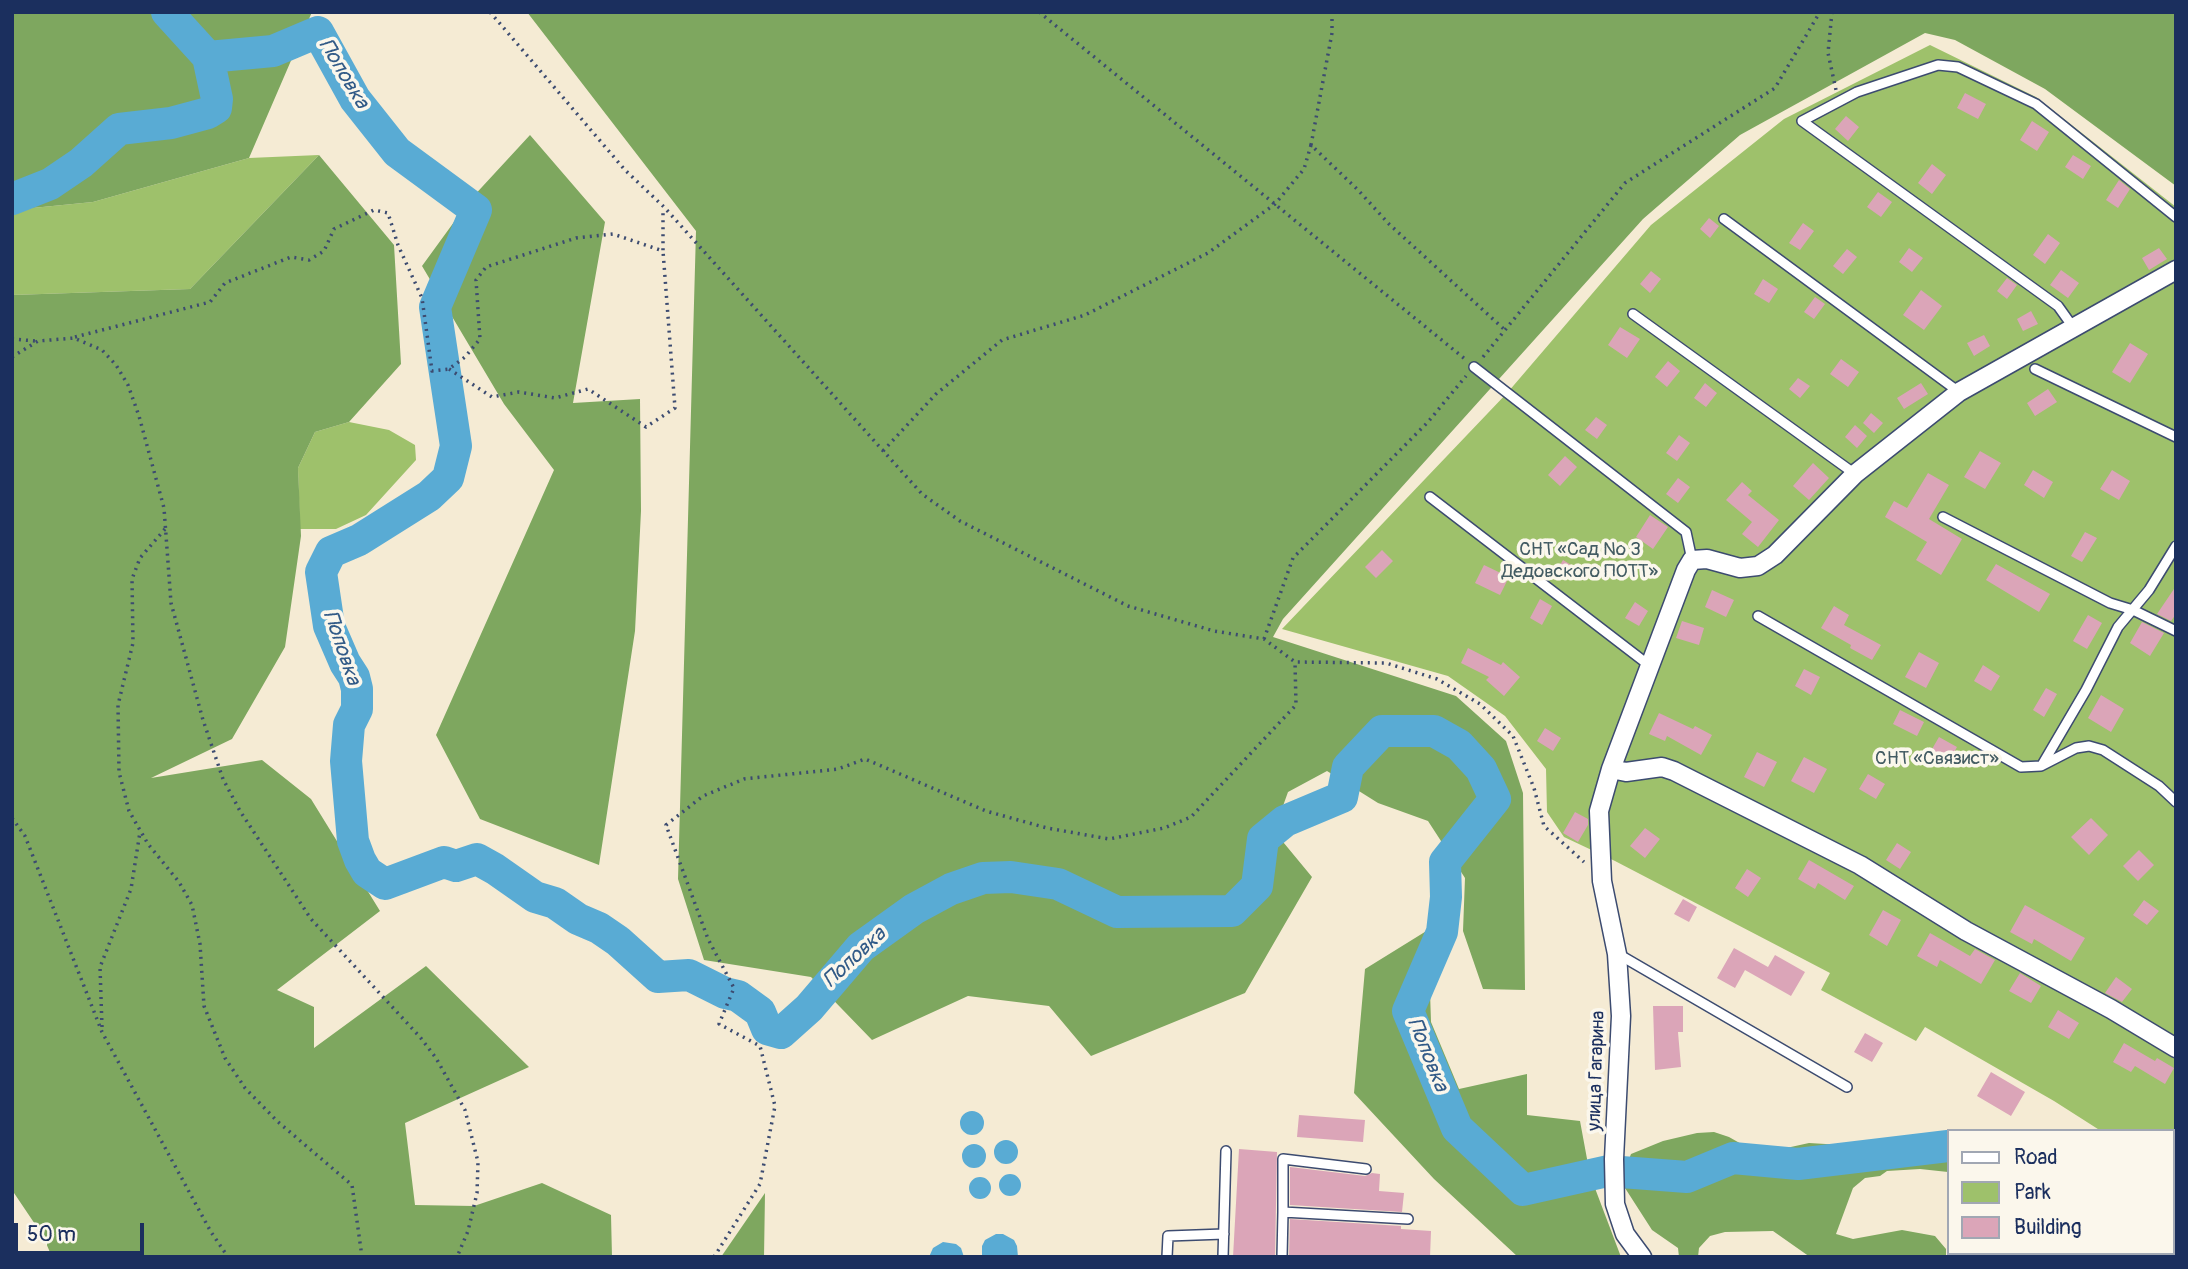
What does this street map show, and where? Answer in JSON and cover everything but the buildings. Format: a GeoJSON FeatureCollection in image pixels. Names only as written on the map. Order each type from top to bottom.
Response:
{"type":"FeatureCollection","features":[{"type":"Feature","properties":{"kind":"street"},"geometry":{"type":"LineString","coordinates":[[1692,560],[1707,559],[1740,568],[1758,566],[1775,555],[1856,474],[1959,392],[2176,270]]}},
{"type":"Feature","properties":{"kind":"street","name":"улица Гагарина"},"geometry":{"type":"LineString","coordinates":[[1642,1257],[1625,1234],[1615,1204],[1614,1159],[1621,1016],[1617,954],[1602,881],[1599,811],[1611,769],[1692,560]]}},
{"type":"Feature","properties":{"kind":"street"},"geometry":{"type":"LineString","coordinates":[[1611,769],[1626,772],[1662,767],[1674,771],[1860,865],[1966,931],[2111,1009],[2176,1048]]}},
{"type":"Feature","properties":{"kind":"lane"},"geometry":{"type":"LineString","coordinates":[[2073,327],[2058,306],[1802,121],[1857,92],[1938,65],[1958,67],[2036,104],[2176,218]]}},
{"type":"Feature","properties":{"kind":"lane"},"geometry":{"type":"LineString","coordinates":[[1724,219],[1959,392]]}},
{"type":"Feature","properties":{"kind":"lane"},"geometry":{"type":"LineString","coordinates":[[1633,314],[1856,474]]}},
{"type":"Feature","properties":{"kind":"lane"},"geometry":{"type":"LineString","coordinates":[[1474,367],[1686,532],[1692,560]]}},
{"type":"Feature","properties":{"kind":"lane"},"geometry":{"type":"LineString","coordinates":[[2035,369],[2176,437]]}},
{"type":"Feature","properties":{"kind":"lane"},"geometry":{"type":"LineString","coordinates":[[1430,497],[1650,666]]}},
{"type":"Feature","properties":{"kind":"lane"},"geometry":{"type":"LineString","coordinates":[[1943,517],[2110,603],[2133,610],[2176,631]]}},
{"type":"Feature","properties":{"kind":"lane"},"geometry":{"type":"LineString","coordinates":[[2041,766],[2118,627],[2149,590],[2176,546]]}},
{"type":"Feature","properties":{"kind":"lane"},"geometry":{"type":"LineString","coordinates":[[1758,616],[2021,767],[2041,766],[2076,748],[2090,746],[2103,750],[2159,786],[2176,802]]}},
{"type":"Feature","properties":{"kind":"lane"},"geometry":{"type":"LineString","coordinates":[[1617,954],[1847,1087]]}},
{"type":"Feature","properties":{"kind":"lane"},"geometry":{"type":"LineString","coordinates":[[1223,1257],[1226,1151]]}},
{"type":"Feature","properties":{"kind":"lane"},"geometry":{"type":"LineString","coordinates":[[1282,1257],[1283,1159],[1366,1169]]}},
{"type":"Feature","properties":{"kind":"lane"},"geometry":{"type":"LineString","coordinates":[[1283,1212],[1408,1219]]}},
{"type":"Feature","properties":{"kind":"lane"},"geometry":{"type":"LineString","coordinates":[[1167,1257],[1168,1236],[1224,1234]]}},
{"type":"Feature","properties":{"kind":"path"},"geometry":{"type":"LineString","coordinates":[[490,12],[625,170],[664,207],[922,494],[960,521],[1128,606],[1214,631],[1264,639],[1295,662],[1386,663],[1437,679],[1480,704],[1513,736],[1534,788],[1544,826],[1602,881]]}},
{"type":"Feature","properties":{"kind":"path"},"geometry":{"type":"LineString","coordinates":[[1039,12],[1474,367]]}},
{"type":"Feature","properties":{"kind":"path"},"geometry":{"type":"LineString","coordinates":[[884,451],[936,394],[1002,340],[1085,315],[1208,253],[1275,204],[1304,169],[1332,33],[1332,12]]}},
{"type":"Feature","properties":{"kind":"path"},"geometry":{"type":"LineString","coordinates":[[1264,639],[1293,558],[1428,422],[1506,331],[1625,183],[1775,88],[1820,12]]}},
{"type":"Feature","properties":{"kind":"path"},"geometry":{"type":"LineString","coordinates":[[1832,12],[1828,53],[1840,101]]}},
{"type":"Feature","properties":{"kind":"path"},"geometry":{"type":"LineString","coordinates":[[1311,145],[1389,224],[1506,331]]}},
{"type":"Feature","properties":{"kind":"path"},"geometry":{"type":"LineString","coordinates":[[449,369],[492,397],[519,392],[555,398],[588,389],[646,427],[675,408],[663,251],[664,207]]}},
{"type":"Feature","properties":{"kind":"path"},"geometry":{"type":"LineString","coordinates":[[12,339],[38,341],[74,338],[210,302],[225,283],[291,257],[309,260],[324,251],[334,229],[374,210],[388,213],[398,245],[422,298],[432,371],[449,369],[465,357],[480,340],[476,280],[486,267],[576,238],[613,234],[663,251]]}},
{"type":"Feature","properties":{"kind":"path"},"geometry":{"type":"LineString","coordinates":[[74,338],[102,350],[116,365],[128,385],[139,416],[164,508],[171,603],[203,720],[223,779],[240,811],[311,919],[421,1037],[465,1110],[478,1162],[477,1193],[468,1231],[457,1257]]}},
{"type":"Feature","properties":{"kind":"path"},"geometry":{"type":"LineString","coordinates":[[12,357],[38,341]]}},
{"type":"Feature","properties":{"kind":"path"},"geometry":{"type":"LineString","coordinates":[[165,529],[140,558],[132,579],[133,643],[118,705],[119,772],[129,811],[148,844],[179,882],[192,905],[200,944],[204,1006],[225,1058],[245,1088],[277,1121],[352,1185],[362,1257]]}},
{"type":"Feature","properties":{"kind":"path"},"geometry":{"type":"LineString","coordinates":[[714,1257],[760,1184],[775,1106],[761,1046],[719,1024],[734,988],[708,939],[666,825],[703,796],[744,779],[838,769],[865,758],[986,811],[1047,828],[1109,839],[1164,828],[1191,817],[1296,705],[1295,662]]}},
{"type":"Feature","properties":{"kind":"path"},"geometry":{"type":"LineString","coordinates":[[12,818],[25,836],[102,1032],[211,1232],[228,1257]]}},
{"type":"Feature","properties":{"kind":"path"},"geometry":{"type":"LineString","coordinates":[[102,1032],[100,967],[131,889],[140,830]]}},
{"type":"Feature","properties":{"kind":"green space"},"geometry":{"type":"Polygon","coordinates":[[[12,12],[312,12],[249,158],[93,202],[12,210],[12,12]]]}},
{"type":"Feature","properties":{"kind":"green space"},"geometry":{"type":"Polygon","coordinates":[[[527,12],[2176,12],[2176,186],[2045,89],[1955,40],[1925,33],[1740,135],[1643,219],[1283,619],[1273,637],[1456,696],[1506,741],[1523,793],[1525,990],[1483,989],[1463,931],[1465,878],[1428,821],[1378,803],[1327,771],[1288,792],[1274,831],[1312,877],[1245,993],[1091,1056],[1049,1006],[968,996],[872,1040],[811,977],[704,960],[678,879],[696,231],[527,12]]]}},
{"type":"Feature","properties":{"kind":"green space"},"geometry":{"type":"Polygon","coordinates":[[[1930,45],[2036,97],[2176,207],[2176,1178],[2174,1129],[2098,1129],[1925,1027],[1916,1041],[1821,990],[1830,973],[1564,837],[1547,812],[1546,769],[1505,716],[1448,676],[1282,629],[1508,392],[1651,225],[1784,119],[1930,45]]]}},
{"type":"Feature","properties":{"kind":"green space"},"geometry":{"type":"Polygon","coordinates":[[[530,135],[605,222],[573,403],[640,399],[641,511],[635,631],[599,865],[480,819],[436,735],[554,470],[504,404],[422,266],[470,200],[530,135]]]}},
{"type":"Feature","properties":{"kind":"green space"},"geometry":{"type":"Polygon","coordinates":[[[319,155],[190,289],[12,295],[12,210],[93,202],[249,158],[319,155]]]}},
{"type":"Feature","properties":{"kind":"green space"},"geometry":{"type":"Polygon","coordinates":[[[319,155],[394,245],[401,364],[349,422],[315,432],[298,468],[301,536],[285,647],[232,739],[151,778],[262,760],[311,799],[380,911],[277,990],[314,1007],[314,1048],[426,966],[529,1067],[405,1123],[415,1205],[474,1206],[542,1183],[611,1215],[612,1257],[52,1257],[43,1236],[12,1190],[12,295],[190,289],[319,155]]]}},
{"type":"Feature","properties":{"kind":"green space"},"geometry":{"type":"Polygon","coordinates":[[[349,422],[389,430],[415,445],[416,460],[366,515],[336,529],[300,529],[298,468],[315,432],[349,422]]]}},
{"type":"Feature","properties":{"kind":"green space"},"geometry":{"type":"Polygon","coordinates":[[[1428,930],[1431,1022],[1459,1089],[1527,1074],[1527,1115],[1580,1121],[1590,1175],[1621,1257],[1518,1257],[1434,1179],[1354,1093],[1365,969],[1428,930]]]}},
{"type":"Feature","properties":{"kind":"green space"},"geometry":{"type":"Polygon","coordinates":[[[1946,1131],[1946,1172],[1920,1169],[1887,1171],[1880,1176],[1865,1178],[1853,1188],[1836,1234],[1853,1239],[1902,1230],[1935,1236],[1946,1249],[1946,1257],[1810,1257],[1773,1231],[1725,1232],[1710,1236],[1699,1248],[1698,1257],[1679,1257],[1678,1248],[1652,1230],[1625,1188],[1624,1172],[1631,1154],[1663,1141],[1697,1133],[1714,1132],[1729,1137],[1759,1154],[1809,1143],[1859,1146],[1946,1131]]]}},
{"type":"Feature","properties":{"kind":"green space"},"geometry":{"type":"Polygon","coordinates":[[[2174,1190],[2176,1191],[2176,1257],[2083,1257],[2174,1255],[2174,1190]]]}},
{"type":"Feature","properties":{"kind":"green space"},"geometry":{"type":"Polygon","coordinates":[[[765,1193],[764,1257],[721,1257],[765,1193]]]}},
{"type":"Feature","properties":{"kind":"water"},"geometry":{"type":"Polygon","coordinates":[[[972,1111],[983,1118],[984,1123],[977,1134],[972,1135],[961,1128],[960,1123],[967,1112],[972,1111]]]}},
{"type":"Feature","properties":{"kind":"water"},"geometry":{"type":"Polygon","coordinates":[[[1006,1140],[1015,1143],[1018,1152],[1015,1161],[1006,1164],[997,1161],[994,1152],[997,1143],[1006,1140]]]}},
{"type":"Feature","properties":{"kind":"water"},"geometry":{"type":"Polygon","coordinates":[[[974,1144],[985,1151],[986,1156],[979,1167],[974,1168],[963,1161],[962,1156],[969,1145],[974,1144]]]}},
{"type":"Feature","properties":{"kind":"water"},"geometry":{"type":"Polygon","coordinates":[[[1010,1174],[1018,1177],[1021,1185],[1018,1193],[1010,1196],[1002,1193],[999,1185],[1002,1177],[1010,1174]]]}},
{"type":"Feature","properties":{"kind":"water"},"geometry":{"type":"Polygon","coordinates":[[[980,1177],[988,1180],[991,1188],[988,1196],[980,1199],[972,1196],[969,1188],[972,1180],[980,1177]]]}},
{"type":"Feature","properties":{"kind":"water"},"geometry":{"type":"Polygon","coordinates":[[[996,1234],[1003,1234],[1014,1240],[1018,1257],[982,1257],[985,1240],[996,1234]]]}},
{"type":"Feature","properties":{"kind":"water"},"geometry":{"type":"Polygon","coordinates":[[[943,1242],[956,1244],[961,1248],[964,1257],[929,1257],[933,1248],[943,1242]]]}},
{"type":"Feature","properties":{"kind":"waterway"},"geometry":{"type":"LineString","coordinates":[[12,199],[50,184],[81,163],[119,129],[171,123],[208,113],[216,108],[217,99],[208,57],[167,12]]}},
{"type":"Feature","properties":{"kind":"waterway","name":"Поповка"},"geometry":{"type":"LineString","coordinates":[[208,57],[273,51],[318,32],[355,99],[397,152],[476,210],[435,307],[456,446],[448,478],[429,496],[359,540],[331,552],[321,572],[329,626],[354,677],[357,689],[357,709],[349,725],[346,761],[353,841],[367,872],[385,884],[444,862],[456,866],[477,859],[535,897],[555,903],[578,919],[599,928],[618,941],[658,977],[689,975],[725,993],[738,996],[760,1012],[767,1029],[781,1033],[809,1008],[861,947],[914,909],[951,889],[983,878],[1011,877],[1058,884],[1117,912],[1232,911],[1257,886],[1263,839],[1285,821],[1342,797],[1348,767],[1382,731],[1434,731],[1459,745],[1481,769],[1495,799],[1445,862],[1446,897],[1442,932],[1408,1011],[1457,1128],[1523,1190],[1608,1171],[1687,1177],[1733,1158],[1798,1164],[1946,1146]]}},
{"type":"Feature","properties":{"kind":"park label","name":"СНТ «Сад № 3 Дедовского ПОТТ»"},"geometry":{"type":"Point","coordinates":[1580,561]}},
{"type":"Feature","properties":{"kind":"park label","name":"СНТ «Связист»"},"geometry":{"type":"Point","coordinates":[1937,759]}}]}
